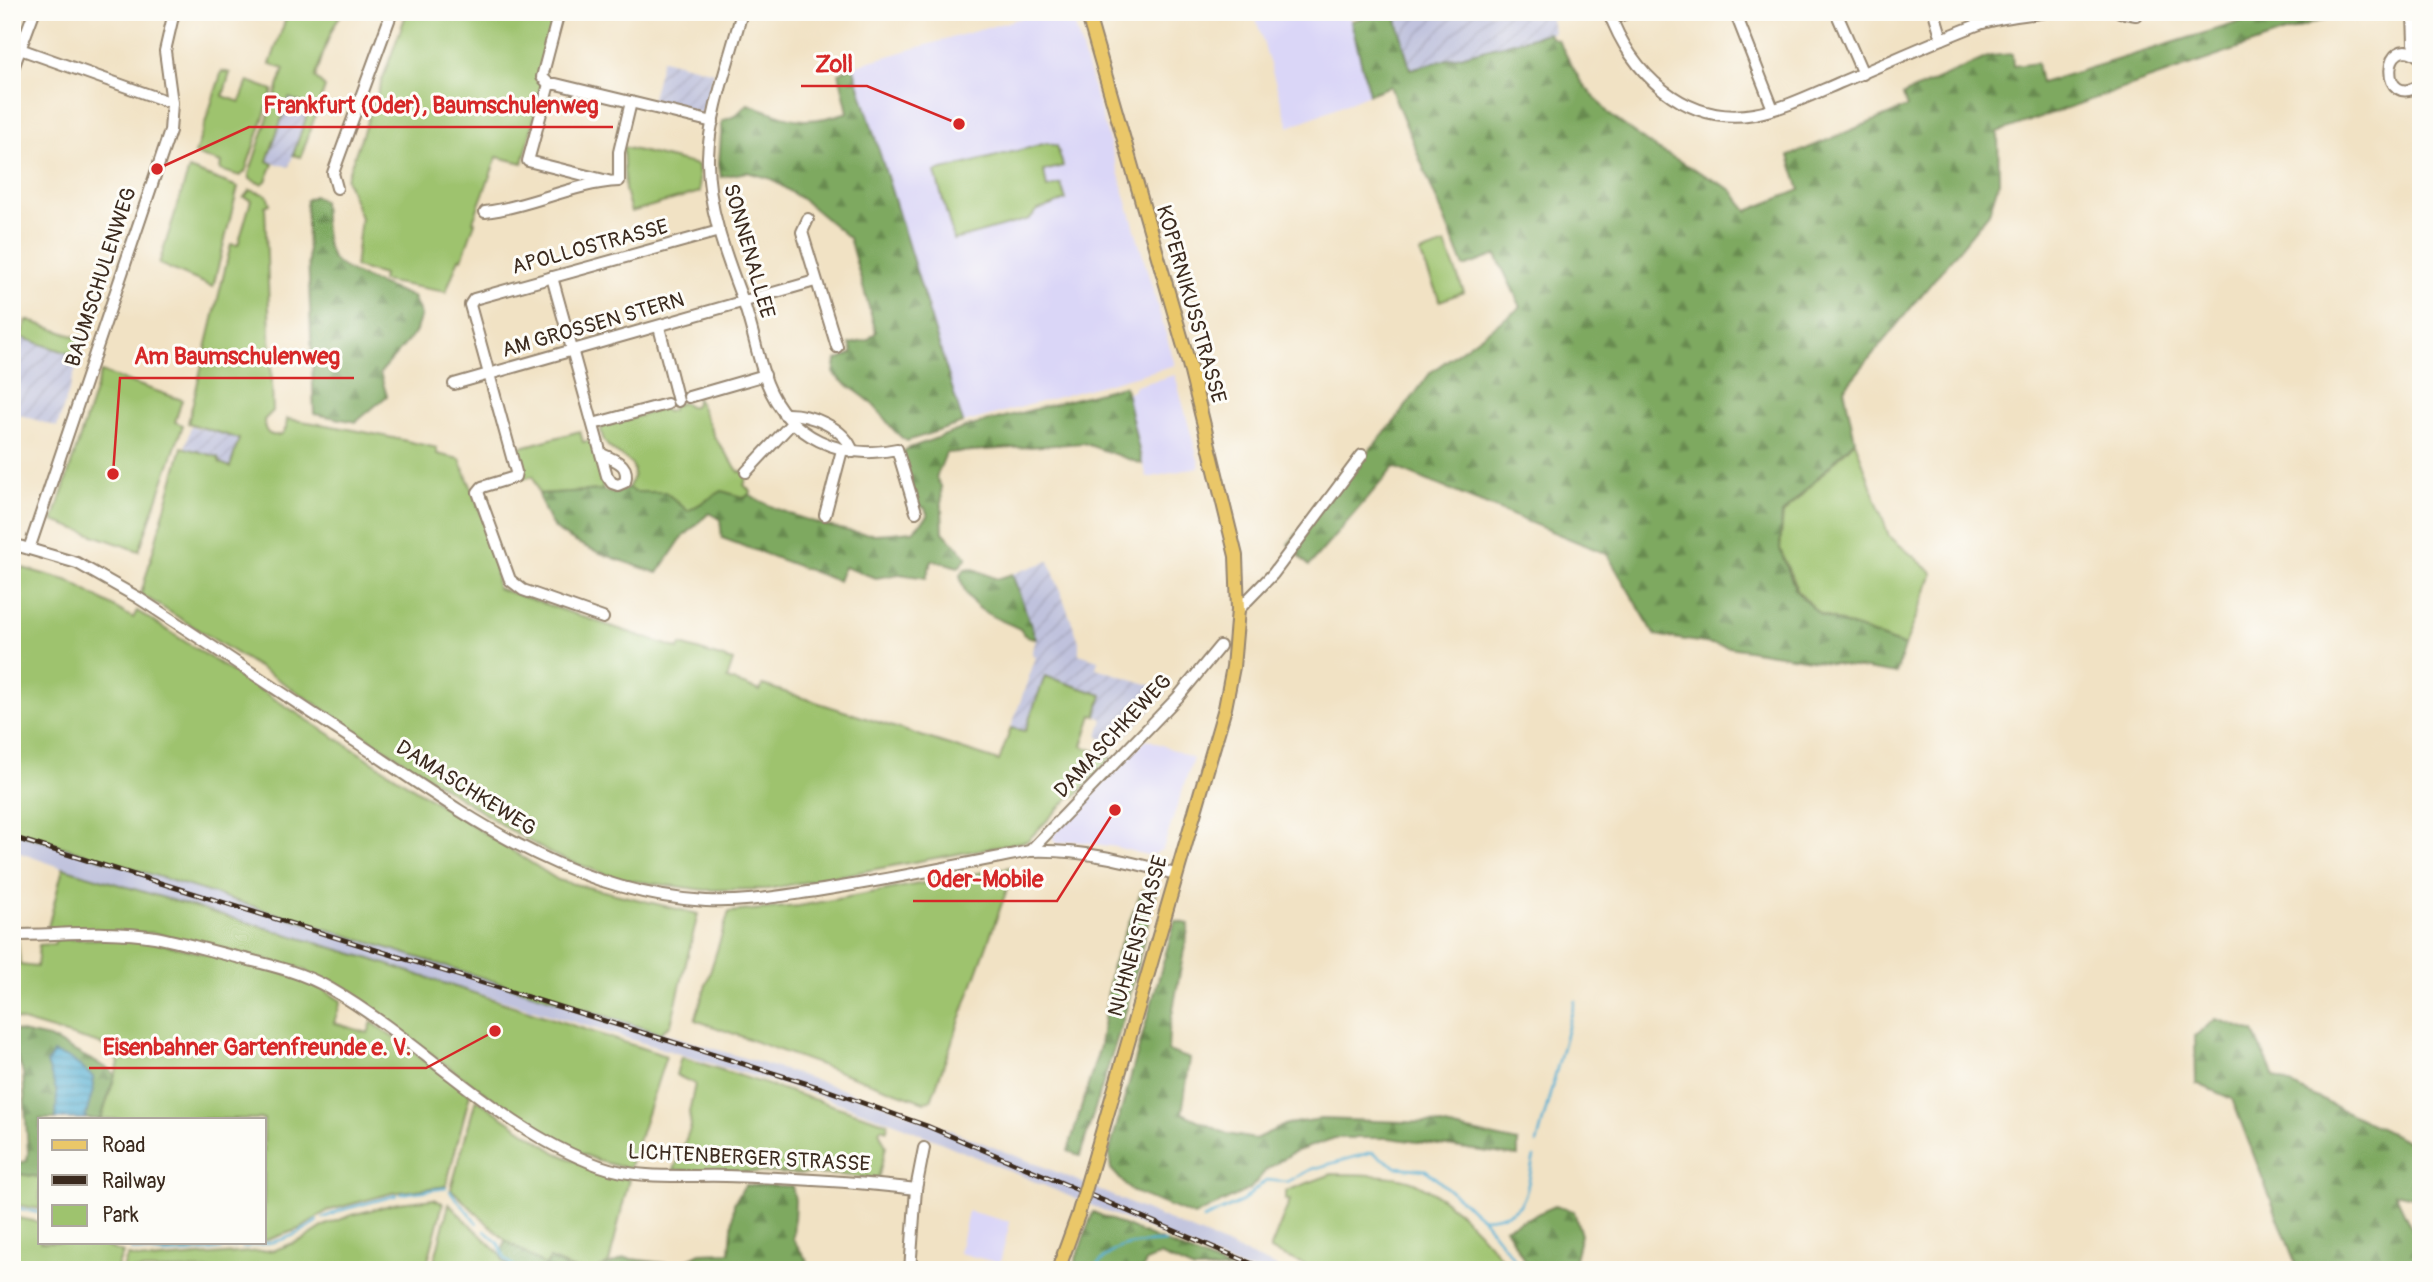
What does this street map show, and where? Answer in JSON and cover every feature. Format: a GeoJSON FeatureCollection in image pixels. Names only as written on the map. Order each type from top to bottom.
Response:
{"type":"FeatureCollection","features":[{"type":"Feature","properties":{"kind":"main road","name":"KOPERNIKUSSTRASSE"},"geometry":{"type":"LineString","coordinates":[[1087,12],[1189,365],[1237,556],[1238,610]]}},
{"type":"Feature","properties":{"kind":"main road","name":"NUHNENSTRASSE"},"geometry":{"type":"LineString","coordinates":[[1058,1270],[1078,1215],[1225,708],[1233,667],[1238,610]]}},
{"type":"Feature","properties":{"kind":"street"},"geometry":{"type":"LineString","coordinates":[[12,71],[20,49],[18,36],[34,12]]}},
{"type":"Feature","properties":{"kind":"street","name":"BAUMSCHULENWEG"},"geometry":{"type":"LineString","coordinates":[[29,549],[170,131],[172,103],[165,51],[174,12]]}},
{"type":"Feature","properties":{"kind":"street"},"geometry":{"type":"LineString","coordinates":[[337,188],[333,173],[392,12]]}},
{"type":"Feature","properties":{"kind":"street","name":"SONNENALLEE"},"geometry":{"type":"LineString","coordinates":[[742,12],[713,122],[708,156],[709,176],[719,231],[765,375],[784,414],[819,442],[847,451],[873,453],[897,449],[916,512]]}},
{"type":"Feature","properties":{"kind":"street"},"geometry":{"type":"LineString","coordinates":[[1630,12],[1610,15],[1626,50],[1655,84],[1681,102],[1719,114],[1746,115],[1773,109],[1990,21],[2045,12]]}},
{"type":"Feature","properties":{"kind":"street"},"geometry":{"type":"LineString","coordinates":[[1735,12],[1773,109]]}},
{"type":"Feature","properties":{"kind":"street"},"geometry":{"type":"LineString","coordinates":[[1836,12],[1863,74]]}},
{"type":"Feature","properties":{"kind":"street"},"geometry":{"type":"LineString","coordinates":[[1934,12],[1942,39]]}},
{"type":"Feature","properties":{"kind":"street"},"geometry":{"type":"LineString","coordinates":[[2120,12],[2136,15]]}},
{"type":"Feature","properties":{"kind":"street"},"geometry":{"type":"LineString","coordinates":[[2413,13],[2406,43],[2393,58],[2389,68],[2396,86],[2405,90],[2421,84]]}},
{"type":"Feature","properties":{"kind":"street"},"geometry":{"type":"LineString","coordinates":[[2413,13],[2414,43],[2420,57]]}},
{"type":"Feature","properties":{"kind":"street"},"geometry":{"type":"LineString","coordinates":[[559,15],[542,77],[549,84],[713,122]]}},
{"type":"Feature","properties":{"kind":"street"},"geometry":{"type":"LineString","coordinates":[[20,49],[172,103]]}},
{"type":"Feature","properties":{"kind":"street"},"geometry":{"type":"LineString","coordinates":[[2399,54],[2411,52],[2420,57]]}},
{"type":"Feature","properties":{"kind":"street"},"geometry":{"type":"LineString","coordinates":[[549,84],[528,161],[612,182]]}},
{"type":"Feature","properties":{"kind":"street"},"geometry":{"type":"LineString","coordinates":[[485,212],[503,210],[578,189],[619,181],[619,152],[631,102]]}},
{"type":"Feature","properties":{"kind":"street"},"geometry":{"type":"LineString","coordinates":[[578,173],[578,189]]}},
{"type":"Feature","properties":{"kind":"street"},"geometry":{"type":"LineString","coordinates":[[808,219],[802,232],[837,347]]}},
{"type":"Feature","properties":{"kind":"street","name":"APOLLOSTRASSE"},"geometry":{"type":"LineString","coordinates":[[489,375],[471,302],[719,231]]}},
{"type":"Feature","properties":{"kind":"street"},"geometry":{"type":"LineString","coordinates":[[552,277],[602,454]]}},
{"type":"Feature","properties":{"kind":"street","name":"AM GROSSEN STERN"},"geometry":{"type":"LineString","coordinates":[[454,384],[816,281]]}},
{"type":"Feature","properties":{"kind":"street"},"geometry":{"type":"LineString","coordinates":[[659,327],[678,401]]}},
{"type":"Feature","properties":{"kind":"street"},"geometry":{"type":"LineString","coordinates":[[489,375],[516,472],[515,477],[482,487],[478,492],[508,575],[523,590],[603,618]]}},
{"type":"Feature","properties":{"kind":"street"},"geometry":{"type":"LineString","coordinates":[[593,424],[765,375]]}},
{"type":"Feature","properties":{"kind":"street"},"geometry":{"type":"LineString","coordinates":[[784,414],[799,415],[824,423],[849,443],[825,515]]}},
{"type":"Feature","properties":{"kind":"street"},"geometry":{"type":"LineString","coordinates":[[746,472],[792,423]]}},
{"type":"Feature","properties":{"kind":"street"},"geometry":{"type":"LineString","coordinates":[[1238,610],[1273,575],[1362,455]]}},
{"type":"Feature","properties":{"kind":"street","name":"DAMASCHKEWEG"},"geometry":{"type":"LineString","coordinates":[[12,544],[77,563],[137,597],[499,836],[571,871],[622,888],[706,901],[753,900],[838,888],[1030,851],[1051,850],[1126,860],[1175,874]]}},
{"type":"Feature","properties":{"kind":"street","name":"DAMASCHKEWEG"},"geometry":{"type":"LineString","coordinates":[[1030,851],[1178,697],[1220,646]]}},
{"type":"Feature","properties":{"kind":"street","name":"LICHTENBERGER STRASSE"},"geometry":{"type":"LineString","coordinates":[[12,936],[124,934],[155,937],[279,967],[309,977],[371,1016],[516,1122],[564,1151],[616,1171],[804,1178],[916,1189]]}},
{"type":"Feature","properties":{"kind":"street"},"geometry":{"type":"LineString","coordinates":[[910,1270],[916,1189],[924,1148]]}},
{"type":"Feature","properties":{"kind":"shaded area"},"geometry":{"type":"Polygon","coordinates":[[[1042,12],[1071,12],[1175,365],[963,423],[853,66],[1042,12]]]}},
{"type":"Feature","properties":{"kind":"shaded area"},"geometry":{"type":"Polygon","coordinates":[[[1254,12],[1348,12],[1369,94],[1289,127],[1254,12]]]}},
{"type":"Feature","properties":{"kind":"shaded area"},"geometry":{"type":"Polygon","coordinates":[[[1395,12],[1549,12],[1554,32],[1410,69],[1395,12]]]}},
{"type":"Feature","properties":{"kind":"shaded area"},"geometry":{"type":"Polygon","coordinates":[[[662,59],[714,72],[703,114],[651,102],[662,59]]]}},
{"type":"Feature","properties":{"kind":"shaded area"},"geometry":{"type":"Polygon","coordinates":[[[289,98],[310,105],[289,167],[267,161],[289,98]]]}},
{"type":"Feature","properties":{"kind":"shaded area"},"geometry":{"type":"Polygon","coordinates":[[[20,337],[80,357],[57,427],[12,412],[12,360],[20,337]]]}},
{"type":"Feature","properties":{"kind":"shaded area"},"geometry":{"type":"Polygon","coordinates":[[[1175,375],[1200,467],[1147,478],[1126,394],[1133,391],[1135,386],[1175,375]]]}},
{"type":"Feature","properties":{"kind":"shaded area"},"geometry":{"type":"Polygon","coordinates":[[[191,426],[239,438],[230,467],[185,448],[191,426]]]}},
{"type":"Feature","properties":{"kind":"shaded area"},"geometry":{"type":"Polygon","coordinates":[[[1049,561],[1079,641],[1079,654],[1098,660],[1096,668],[1167,692],[1116,746],[1098,737],[1103,719],[1096,716],[1102,695],[1025,732],[1011,728],[1036,657],[1032,655],[1036,639],[1012,574],[1049,561]]]}},
{"type":"Feature","properties":{"kind":"shaded area"},"geometry":{"type":"Polygon","coordinates":[[[1147,739],[1193,758],[1163,849],[1151,856],[1116,847],[1073,841],[1058,844],[1053,841],[1053,835],[1147,739]]]}},
{"type":"Feature","properties":{"kind":"shaded area"},"geometry":{"type":"Polygon","coordinates":[[[12,831],[822,1082],[1064,1175],[1284,1270],[1245,1270],[895,1123],[819,1096],[63,868],[12,850],[12,831]]]}},
{"type":"Feature","properties":{"kind":"shaded area"},"geometry":{"type":"Polygon","coordinates":[[[968,1211],[1010,1222],[1000,1263],[959,1253],[968,1211]]]}},
{"type":"Feature","properties":{"kind":"green space"},"geometry":{"type":"Polygon","coordinates":[[[283,12],[344,12],[331,33],[315,78],[325,87],[301,157],[293,155],[310,106],[289,98],[267,161],[273,164],[266,181],[261,184],[250,179],[249,174],[284,69],[270,64],[285,21],[283,12]]]}},
{"type":"Feature","properties":{"kind":"green space"},"geometry":{"type":"Polygon","coordinates":[[[407,12],[555,14],[543,85],[523,163],[497,157],[462,259],[459,258],[446,292],[382,281],[383,275],[355,267],[361,218],[346,179],[407,12]]]}},
{"type":"Feature","properties":{"kind":"green space"},"geometry":{"type":"Polygon","coordinates":[[[1382,12],[1395,12],[1410,69],[1548,33],[1558,40],[1581,82],[1610,115],[1652,146],[1732,190],[1747,211],[1800,190],[1789,156],[1907,107],[1903,95],[1990,56],[2012,54],[2013,66],[2037,63],[2041,83],[2273,12],[2345,12],[1998,132],[1999,181],[1989,213],[1844,389],[1855,440],[1782,514],[1780,549],[1796,591],[1820,615],[1905,646],[1896,674],[1655,635],[1607,554],[1394,467],[1309,566],[1288,544],[1395,421],[1431,372],[1521,307],[1496,255],[1464,267],[1390,86],[1369,94],[1351,21],[1382,12]]]}},
{"type":"Feature","properties":{"kind":"green space"},"geometry":{"type":"Polygon","coordinates":[[[853,66],[963,423],[907,441],[896,433],[869,401],[834,374],[836,360],[853,353],[850,344],[868,340],[876,332],[849,238],[806,202],[771,179],[747,172],[721,177],[719,164],[722,121],[735,116],[748,104],[775,114],[807,120],[848,112],[839,73],[853,66]]]}},
{"type":"Feature","properties":{"kind":"green space"},"geometry":{"type":"Polygon","coordinates":[[[222,71],[230,73],[223,96],[240,102],[248,81],[273,90],[245,172],[240,176],[220,170],[221,163],[195,154],[222,71]]]}},
{"type":"Feature","properties":{"kind":"green space"},"geometry":{"type":"Polygon","coordinates":[[[1047,143],[1057,146],[1063,166],[1044,171],[1047,188],[1061,184],[1066,200],[1038,210],[1029,219],[954,240],[935,172],[1047,143]]]}},
{"type":"Feature","properties":{"kind":"green space"},"geometry":{"type":"Polygon","coordinates":[[[623,147],[698,165],[700,192],[631,212],[625,190],[623,147]]]}},
{"type":"Feature","properties":{"kind":"green space"},"geometry":{"type":"Polygon","coordinates":[[[189,169],[238,187],[213,287],[159,264],[189,169]]]}},
{"type":"Feature","properties":{"kind":"green space"},"geometry":{"type":"Polygon","coordinates":[[[250,190],[267,195],[270,204],[265,206],[273,411],[264,420],[265,428],[271,435],[282,434],[287,419],[344,428],[437,448],[437,454],[460,459],[490,538],[497,588],[679,649],[681,645],[733,661],[727,679],[760,691],[763,685],[999,761],[1011,728],[1025,731],[1045,676],[1102,695],[1082,746],[1112,757],[1075,797],[1072,795],[1027,841],[768,889],[705,890],[618,879],[553,855],[505,827],[141,594],[182,447],[218,457],[220,463],[230,467],[239,439],[188,423],[231,244],[238,245],[251,200],[244,197],[250,190]]]}},
{"type":"Feature","properties":{"kind":"green space"},"geometry":{"type":"Polygon","coordinates":[[[314,196],[323,201],[326,240],[334,260],[359,275],[413,297],[421,315],[415,333],[380,373],[387,396],[356,422],[314,414],[306,200],[314,196]]]}},
{"type":"Feature","properties":{"kind":"green space"},"geometry":{"type":"Polygon","coordinates":[[[1445,244],[1464,292],[1440,301],[1420,253],[1445,244]]]}},
{"type":"Feature","properties":{"kind":"green space"},"geometry":{"type":"Polygon","coordinates":[[[27,320],[85,340],[80,357],[20,337],[27,320]]]}},
{"type":"Feature","properties":{"kind":"green space"},"geometry":{"type":"Polygon","coordinates":[[[101,372],[182,400],[175,422],[183,425],[139,551],[53,521],[101,372]]]}},
{"type":"Feature","properties":{"kind":"green space"},"geometry":{"type":"Polygon","coordinates":[[[1123,386],[1142,464],[1083,443],[946,453],[936,478],[941,486],[943,532],[967,557],[959,567],[932,560],[926,578],[899,574],[876,578],[844,567],[838,581],[722,538],[720,519],[709,513],[681,539],[658,573],[602,554],[560,533],[550,522],[539,494],[603,490],[614,493],[628,488],[635,492],[665,492],[688,511],[722,491],[745,498],[749,494],[792,515],[846,530],[875,534],[913,531],[928,516],[925,508],[917,505],[902,453],[907,449],[967,427],[1123,386]]]}},
{"type":"Feature","properties":{"kind":"green space"},"geometry":{"type":"Polygon","coordinates":[[[697,398],[715,438],[739,472],[747,477],[744,485],[751,492],[745,498],[722,491],[688,511],[665,492],[635,492],[628,488],[633,468],[630,462],[608,447],[601,427],[662,409],[667,412],[672,410],[672,406],[683,402],[691,407],[695,405],[697,398]]]}},
{"type":"Feature","properties":{"kind":"green space"},"geometry":{"type":"Polygon","coordinates":[[[580,431],[583,442],[591,441],[595,456],[598,456],[603,490],[539,494],[533,476],[523,479],[514,449],[580,431]]]}},
{"type":"Feature","properties":{"kind":"green space"},"geometry":{"type":"Polygon","coordinates":[[[1855,441],[1889,536],[1933,573],[1905,646],[1820,614],[1797,590],[1780,549],[1783,514],[1855,441]]]}},
{"type":"Feature","properties":{"kind":"green space"},"geometry":{"type":"Polygon","coordinates":[[[12,565],[69,581],[133,618],[137,611],[558,880],[698,914],[671,1024],[660,1033],[12,831],[12,565]]]}},
{"type":"Feature","properties":{"kind":"green space"},"geometry":{"type":"Polygon","coordinates":[[[971,568],[997,579],[1012,574],[1036,639],[1024,635],[1020,629],[974,604],[963,587],[960,575],[965,569],[971,568]]]}},
{"type":"Feature","properties":{"kind":"green space"},"geometry":{"type":"Polygon","coordinates":[[[1011,867],[1010,881],[931,1100],[924,1102],[695,1020],[729,912],[799,906],[1011,867]]]}},
{"type":"Feature","properties":{"kind":"green space"},"geometry":{"type":"Polygon","coordinates":[[[63,868],[364,957],[666,1056],[629,1169],[599,1161],[569,1148],[519,1118],[365,1006],[302,969],[153,933],[47,931],[63,868]]]}},
{"type":"Feature","properties":{"kind":"green space"},"geometry":{"type":"Polygon","coordinates":[[[1142,890],[1155,894],[1127,1007],[1080,1156],[1068,1151],[1100,1046],[1112,965],[1142,890]]]}},
{"type":"Feature","properties":{"kind":"green space"},"geometry":{"type":"Polygon","coordinates":[[[1175,921],[1189,924],[1169,1031],[1168,1051],[1190,1059],[1182,1113],[1227,1134],[1255,1139],[1287,1124],[1321,1119],[1432,1123],[1518,1142],[1518,1156],[1389,1138],[1335,1138],[1294,1152],[1266,1170],[1250,1189],[1194,1216],[1131,1191],[1111,1169],[1109,1153],[1175,921]]]}},
{"type":"Feature","properties":{"kind":"green space"},"geometry":{"type":"Polygon","coordinates":[[[56,939],[154,942],[276,970],[315,984],[341,1001],[334,1023],[368,1033],[372,1022],[470,1094],[446,1186],[392,1193],[327,1211],[302,1228],[266,1240],[266,1118],[101,1118],[119,1063],[110,1047],[12,1018],[12,941],[18,941],[20,965],[37,967],[39,945],[54,944],[56,939]]]}},
{"type":"Feature","properties":{"kind":"green space"},"geometry":{"type":"Polygon","coordinates":[[[2216,1019],[2254,1032],[2274,1077],[2421,1148],[2421,1199],[2395,1193],[2415,1236],[2421,1236],[2421,1270],[2298,1270],[2232,1099],[2196,1083],[2195,1036],[2216,1019]]]}},
{"type":"Feature","properties":{"kind":"green space"},"geometry":{"type":"Polygon","coordinates":[[[12,1030],[49,1038],[109,1069],[115,1075],[101,1118],[38,1118],[38,1177],[12,1173],[12,1164],[27,1161],[28,1152],[23,1073],[14,1048],[12,1030]]]}},
{"type":"Feature","properties":{"kind":"green space"},"geometry":{"type":"Polygon","coordinates":[[[681,1057],[888,1123],[887,1130],[881,1128],[879,1131],[886,1146],[878,1179],[840,1175],[674,1170],[691,1126],[689,1112],[695,1084],[676,1075],[681,1057]]]}},
{"type":"Feature","properties":{"kind":"green space"},"geometry":{"type":"Polygon","coordinates":[[[476,1099],[557,1153],[599,1171],[629,1179],[609,1263],[594,1270],[580,1270],[550,1259],[545,1267],[505,1240],[451,1189],[476,1099]]]}},
{"type":"Feature","properties":{"kind":"green space"},"geometry":{"type":"Polygon","coordinates":[[[12,1173],[38,1177],[38,1209],[12,1204],[12,1173]]]}},
{"type":"Feature","properties":{"kind":"green space"},"geometry":{"type":"Polygon","coordinates":[[[1332,1174],[1397,1177],[1414,1182],[1455,1209],[1511,1270],[1317,1270],[1270,1250],[1290,1200],[1286,1200],[1286,1191],[1332,1174]]]}},
{"type":"Feature","properties":{"kind":"green space"},"geometry":{"type":"Polygon","coordinates":[[[745,1185],[792,1186],[795,1200],[793,1239],[813,1270],[600,1270],[624,1258],[686,1266],[686,1260],[700,1253],[730,1252],[734,1203],[745,1185]]]}},
{"type":"Feature","properties":{"kind":"green space"},"geometry":{"type":"Polygon","coordinates":[[[434,1199],[443,1203],[426,1269],[122,1270],[128,1256],[149,1260],[275,1250],[352,1215],[398,1203],[434,1199]]]}},
{"type":"Feature","properties":{"kind":"green space"},"geometry":{"type":"Polygon","coordinates":[[[449,1204],[501,1255],[503,1262],[513,1270],[432,1270],[449,1204]]]}},
{"type":"Feature","properties":{"kind":"green space"},"geometry":{"type":"Polygon","coordinates":[[[1555,1206],[1574,1211],[1581,1235],[1572,1270],[1531,1270],[1505,1228],[1555,1206]]]}},
{"type":"Feature","properties":{"kind":"green space"},"geometry":{"type":"Polygon","coordinates":[[[1093,1212],[1231,1270],[1194,1270],[1160,1255],[1146,1261],[1143,1270],[1072,1270],[1093,1212]]]}},
{"type":"Feature","properties":{"kind":"green space"},"geometry":{"type":"Polygon","coordinates":[[[12,1217],[38,1222],[38,1244],[100,1244],[123,1253],[116,1270],[12,1270],[12,1217]]]}},
{"type":"Feature","properties":{"kind":"green space"},"geometry":{"type":"Polygon","coordinates":[[[505,1240],[545,1266],[550,1259],[572,1270],[513,1270],[503,1256],[505,1240]]]}},
{"type":"Feature","properties":{"kind":"green space"},"geometry":{"type":"Polygon","coordinates":[[[126,1244],[246,1244],[172,1252],[126,1244]]]}},
{"type":"Feature","properties":{"kind":"water"},"geometry":{"type":"Polygon","coordinates":[[[53,1053],[71,1059],[93,1077],[94,1086],[85,1118],[56,1118],[57,1093],[47,1063],[53,1053]]]}},
{"type":"Feature","properties":{"kind":"waterway"},"geometry":{"type":"LineString","coordinates":[[1537,1143],[1575,1001]]}},
{"type":"Feature","properties":{"kind":"waterway"},"geometry":{"type":"LineString","coordinates":[[1203,1219],[1243,1201],[1266,1180],[1287,1182],[1312,1169],[1372,1152],[1396,1167],[1426,1170],[1482,1218],[1523,1270]]}},
{"type":"Feature","properties":{"kind":"waterway"},"geometry":{"type":"LineString","coordinates":[[1483,1218],[1509,1213],[1517,1208],[1526,1193],[1534,1157]]}},
{"type":"Feature","properties":{"kind":"waterway"},"geometry":{"type":"LineString","coordinates":[[401,1194],[446,1188]]}},
{"type":"Feature","properties":{"kind":"waterway"},"geometry":{"type":"LineString","coordinates":[[450,1191],[477,1223]]}},
{"type":"Feature","properties":{"kind":"waterway"},"geometry":{"type":"LineString","coordinates":[[323,1218],[397,1195]]}},
{"type":"Feature","properties":{"kind":"waterway"},"geometry":{"type":"LineString","coordinates":[[12,1207],[38,1213]]}},
{"type":"Feature","properties":{"kind":"waterway"},"geometry":{"type":"LineString","coordinates":[[266,1243],[282,1240],[317,1221]]}},
{"type":"Feature","properties":{"kind":"waterway"},"geometry":{"type":"LineString","coordinates":[[485,1231],[498,1243],[505,1259],[519,1270]]}},
{"type":"Feature","properties":{"kind":"waterway"},"geometry":{"type":"LineString","coordinates":[[1093,1270],[1117,1249],[1134,1244],[1165,1242]]}},
{"type":"Feature","properties":{"kind":"waterway"},"geometry":{"type":"LineString","coordinates":[[119,1244],[126,1247]]}},
{"type":"Feature","properties":{"kind":"waterway"},"geometry":{"type":"LineString","coordinates":[[242,1247],[262,1244]]}},
{"type":"Feature","properties":{"kind":"waterway"},"geometry":{"type":"LineString","coordinates":[[131,1249],[170,1253],[236,1247]]}},
{"type":"Feature","properties":{"kind":"railway"},"geometry":{"type":"LineString","coordinates":[[12,837],[821,1088],[927,1126],[1267,1270]]}},
{"type":"Feature","properties":{"kind":"place","name":"Zoll"},"geometry":{"type":"Point","coordinates":[959,124]}},
{"type":"Feature","properties":{"kind":"place","name":"Frankfurt (Oder), Baumschulenweg"},"geometry":{"type":"Point","coordinates":[157,169]}},
{"type":"Feature","properties":{"kind":"place","name":"Am Baumschulenweg"},"geometry":{"type":"Point","coordinates":[113,474]}},
{"type":"Feature","properties":{"kind":"place","name":"Oder-Mobile"},"geometry":{"type":"Point","coordinates":[1115,810]}},
{"type":"Feature","properties":{"kind":"place","name":"Eisenbahner Gartenfreunde e. V."},"geometry":{"type":"Point","coordinates":[495,1031]}}]}
